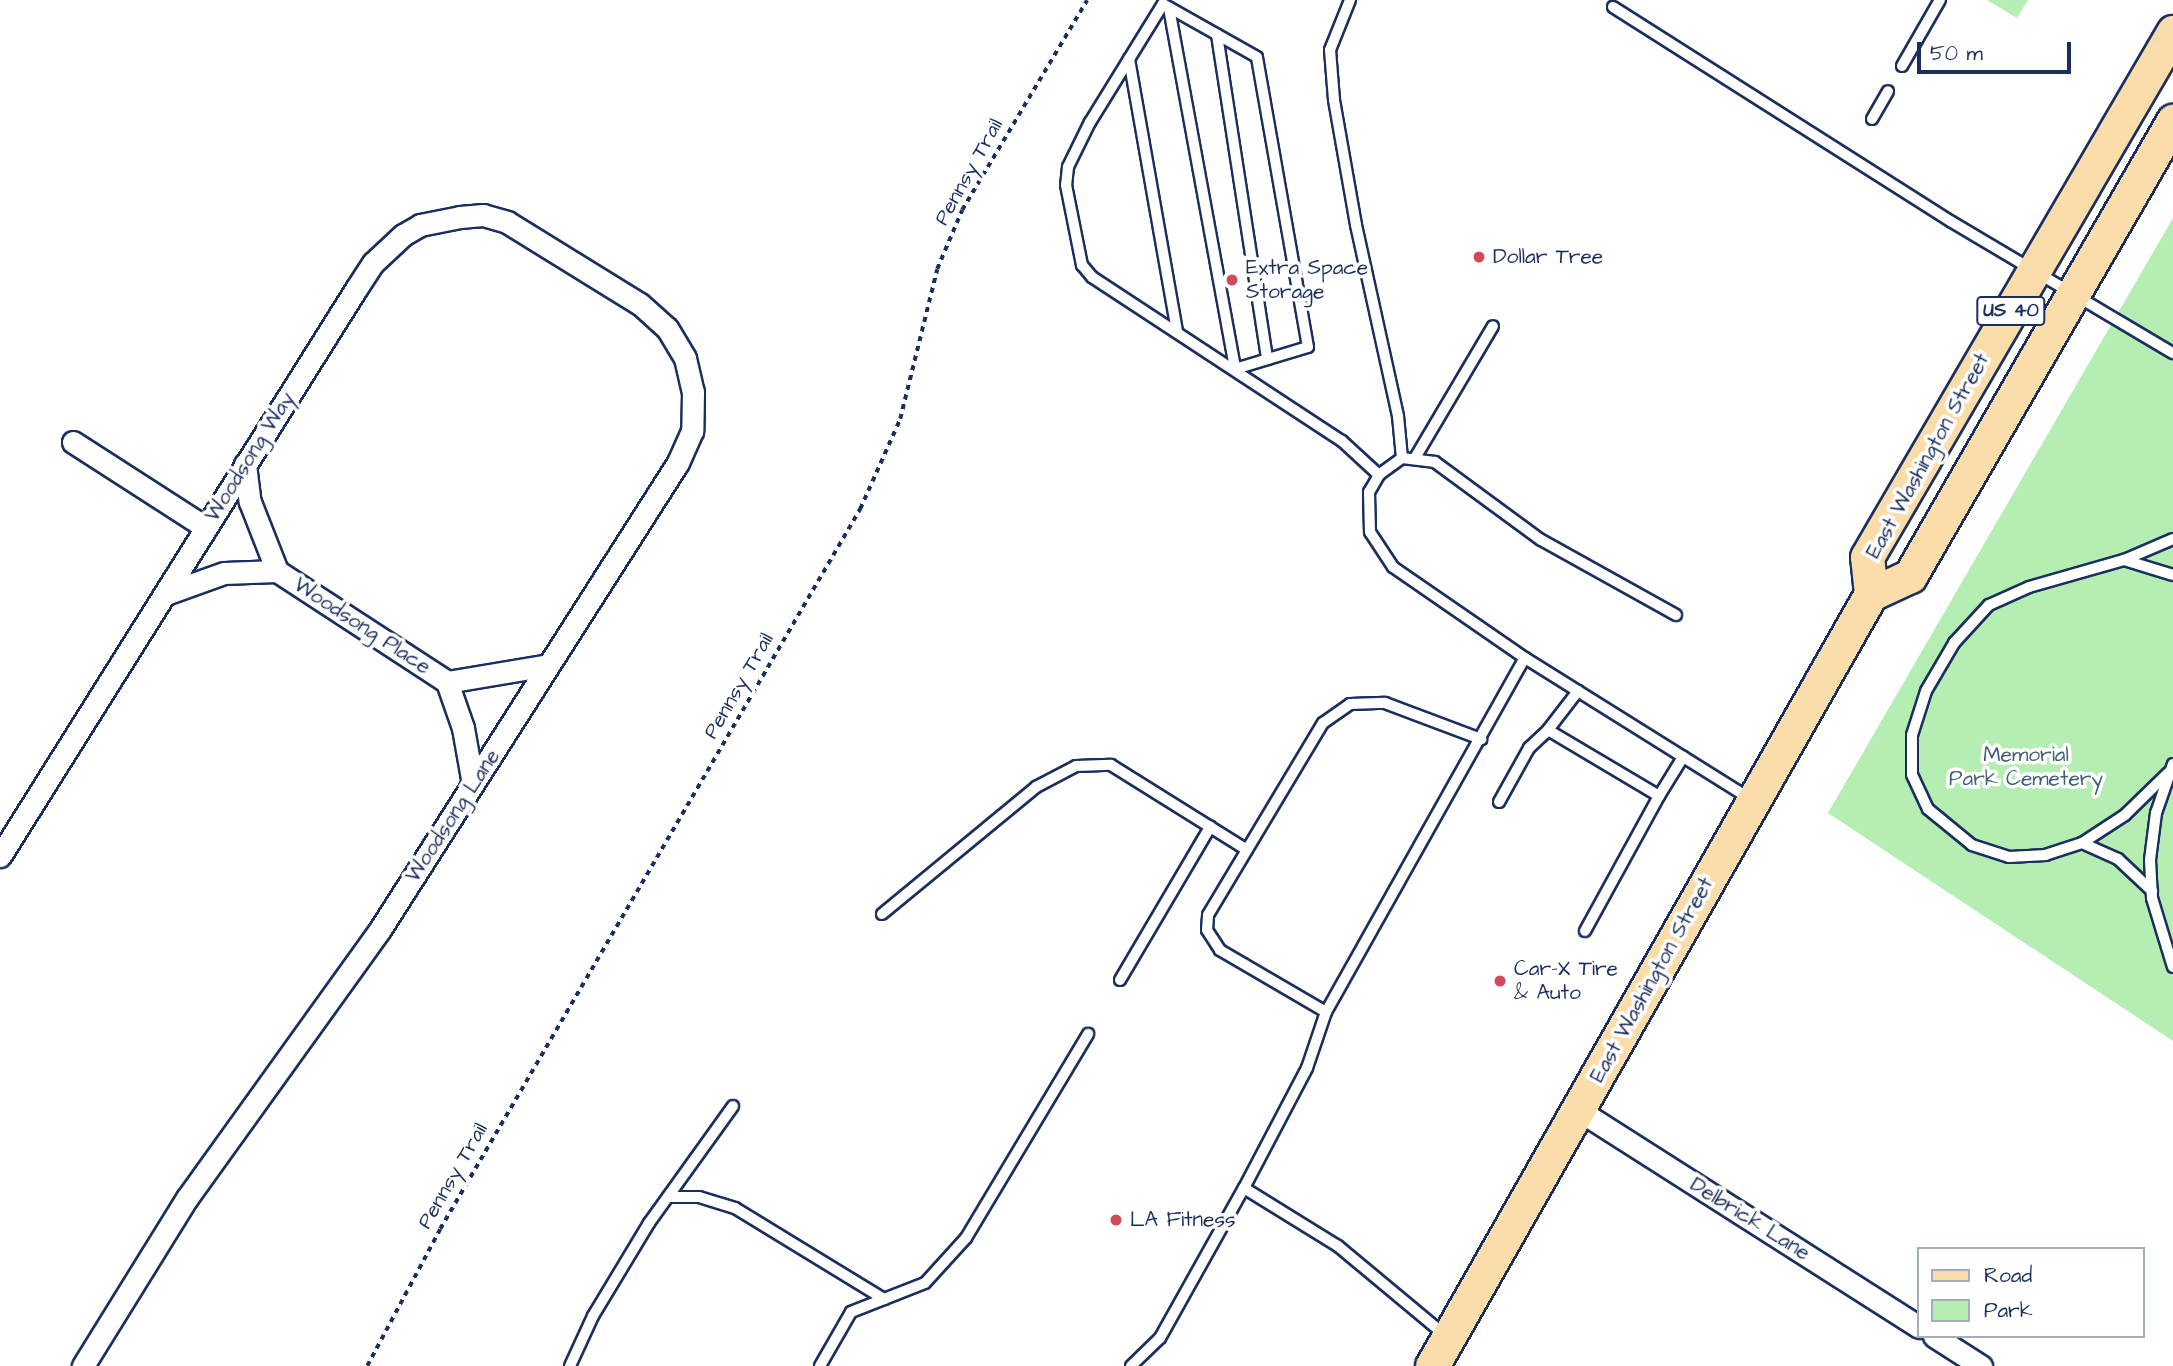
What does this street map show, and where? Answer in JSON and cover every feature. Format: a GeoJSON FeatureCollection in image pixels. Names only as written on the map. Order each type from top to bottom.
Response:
{"type":"FeatureCollection","features":[{"type":"Feature","properties":{"kind":"main road","name":"East Washington Street"},"geometry":{"type":"LineString","coordinates":[[1871,594],[1867,557],[2173,32]]}},
{"type":"Feature","properties":{"kind":"main road","name":"East Washington Street"},"geometry":{"type":"LineString","coordinates":[[1432,1366],[1580,1111],[1752,800],[1871,594],[1910,576],[2173,121]]}},
{"type":"Feature","properties":{"kind":"street","name":"Woodsong Way"},"geometry":{"type":"LineString","coordinates":[[0,856],[168,593],[205,527],[373,263],[412,230],[440,220],[483,215],[525,231],[585,270]]}},
{"type":"Feature","properties":{"kind":"street","name":"Woodsong Lane"},"geometry":{"type":"LineString","coordinates":[[83,1366],[187,1198],[379,931],[677,464],[694,415],[690,374],[667,328],[585,270]]}},
{"type":"Feature","properties":{"kind":"street"},"geometry":{"type":"LineString","coordinates":[[73,442],[205,527]]}},
{"type":"Feature","properties":{"kind":"street"},"geometry":{"type":"LineString","coordinates":[[168,593],[224,573],[277,571],[259,533],[245,464]]}},
{"type":"Feature","properties":{"kind":"street","name":"Woodsong Place"},"geometry":{"type":"LineString","coordinates":[[277,571],[447,681]]}},
{"type":"Feature","properties":{"kind":"street"},"geometry":{"type":"LineString","coordinates":[[472,785],[463,728],[447,681],[549,666]]}},
{"type":"Feature","properties":{"kind":"street","name":"Delbrick Lane"},"geometry":{"type":"LineString","coordinates":[[1580,1111],[1918,1326]]}},
{"type":"Feature","properties":{"kind":"street"},"geometry":{"type":"LineString","coordinates":[[1937,1338],[1981,1366]]}},
{"type":"Feature","properties":{"kind":"lane"},"geometry":{"type":"LineString","coordinates":[[1350,0],[1330,50],[1334,100],[1356,225],[1398,416],[1402,458]]}},
{"type":"Feature","properties":{"kind":"lane"},"geometry":{"type":"LineString","coordinates":[[1235,369],[1308,347],[1257,57],[1163,4],[1090,122],[1068,167],[1066,185],[1082,265],[1092,277],[1342,441],[1379,475]]}},
{"type":"Feature","properties":{"kind":"lane"},"geometry":{"type":"LineString","coordinates":[[1902,66],[1937,4]]}},
{"type":"Feature","properties":{"kind":"lane"},"geometry":{"type":"LineString","coordinates":[[1612,7],[2173,353]]}},
{"type":"Feature","properties":{"kind":"lane"},"geometry":{"type":"LineString","coordinates":[[1169,8],[1235,369]]}},
{"type":"Feature","properties":{"kind":"lane"},"geometry":{"type":"LineString","coordinates":[[1217,35],[1267,359]]}},
{"type":"Feature","properties":{"kind":"lane"},"geometry":{"type":"LineString","coordinates":[[1129,59],[1178,331]]}},
{"type":"Feature","properties":{"kind":"lane"},"geometry":{"type":"LineString","coordinates":[[1871,118],[1888,91]]}},
{"type":"Feature","properties":{"kind":"lane"},"geometry":{"type":"LineString","coordinates":[[1415,458],[1493,326]]}},
{"type":"Feature","properties":{"kind":"lane"},"geometry":{"type":"LineString","coordinates":[[1676,615],[1541,540],[1435,462],[1402,458],[1379,475],[1369,492],[1367,512],[1370,532],[1393,567],[1525,658],[1752,800]]}},
{"type":"Feature","properties":{"kind":"lane"},"geometry":{"type":"LineString","coordinates":[[2170,769],[2125,815],[2082,843],[2046,855],[2009,858],[1972,845],[1944,826],[1919,793],[1912,774],[1912,735],[1926,691],[1954,643],[1989,605],[2029,587],[2124,560],[2173,539]]}},
{"type":"Feature","properties":{"kind":"lane"},"geometry":{"type":"LineString","coordinates":[[2124,560],[2173,575]]}},
{"type":"Feature","properties":{"kind":"lane"},"geometry":{"type":"LineString","coordinates":[[1131,1366],[1160,1338],[1244,1188],[1307,1068],[1326,1012],[1525,658]]}},
{"type":"Feature","properties":{"kind":"lane"},"geometry":{"type":"LineString","coordinates":[[1499,802],[1530,748],[1548,730],[1578,691]]}},
{"type":"Feature","properties":{"kind":"lane"},"geometry":{"type":"LineString","coordinates":[[1326,1012],[1220,950],[1207,930],[1209,915],[1323,723],[1350,704],[1385,703],[1481,739]]}},
{"type":"Feature","properties":{"kind":"lane"},"geometry":{"type":"LineString","coordinates":[[1548,730],[1660,796]]}},
{"type":"Feature","properties":{"kind":"lane"},"geometry":{"type":"LineString","coordinates":[[1586,931],[1683,757]]}},
{"type":"Feature","properties":{"kind":"lane"},"geometry":{"type":"LineString","coordinates":[[883,914],[1036,787],[1076,766],[1111,765],[1247,850]]}},
{"type":"Feature","properties":{"kind":"lane"},"geometry":{"type":"LineString","coordinates":[[2170,769],[2156,813],[2152,891],[2173,967]]}},
{"type":"Feature","properties":{"kind":"lane"},"geometry":{"type":"LineString","coordinates":[[1120,980],[1210,827]]}},
{"type":"Feature","properties":{"kind":"lane"},"geometry":{"type":"LineString","coordinates":[[2082,843],[2118,859],[2152,891]]}},
{"type":"Feature","properties":{"kind":"lane"},"geometry":{"type":"LineString","coordinates":[[820,1366],[851,1312],[925,1283],[966,1238],[1088,1034]]}},
{"type":"Feature","properties":{"kind":"lane"},"geometry":{"type":"LineString","coordinates":[[570,1366],[593,1316],[668,1197],[733,1106]]}},
{"type":"Feature","properties":{"kind":"lane"},"geometry":{"type":"LineString","coordinates":[[1244,1188],[1338,1246],[1448,1338]]}},
{"type":"Feature","properties":{"kind":"lane"},"geometry":{"type":"LineString","coordinates":[[668,1197],[699,1197],[735,1208],[884,1300]]}},
{"type":"Feature","properties":{"kind":"path","name":"Pennsy Trail"},"geometry":{"type":"LineString","coordinates":[[367,1366],[440,1229],[860,509],[900,419],[937,270],[962,210],[1087,0]]}},
{"type":"Feature","properties":{"kind":"green space"},"geometry":{"type":"Polygon","coordinates":[[[1987,0],[2028,0],[2017,18],[1987,0]]]}},
{"type":"Feature","properties":{"kind":"green space","name":"Memorial Park Cemetery"},"geometry":{"type":"Polygon","coordinates":[[[2173,218],[2173,1041],[1828,813],[2173,218]]]}},
{"type":"Feature","properties":{"kind":"place","name":"Dollar Tree"},"geometry":{"type":"Point","coordinates":[1479,257]}},
{"type":"Feature","properties":{"kind":"place","name":"Extra Space Storage"},"geometry":{"type":"Point","coordinates":[1232,280]}},
{"type":"Feature","properties":{"kind":"place","name":"Car-X Tire & Auto"},"geometry":{"type":"Point","coordinates":[1500,981]}},
{"type":"Feature","properties":{"kind":"place","name":"LA Fitness"},"geometry":{"type":"Point","coordinates":[1116,1220]}}]}
